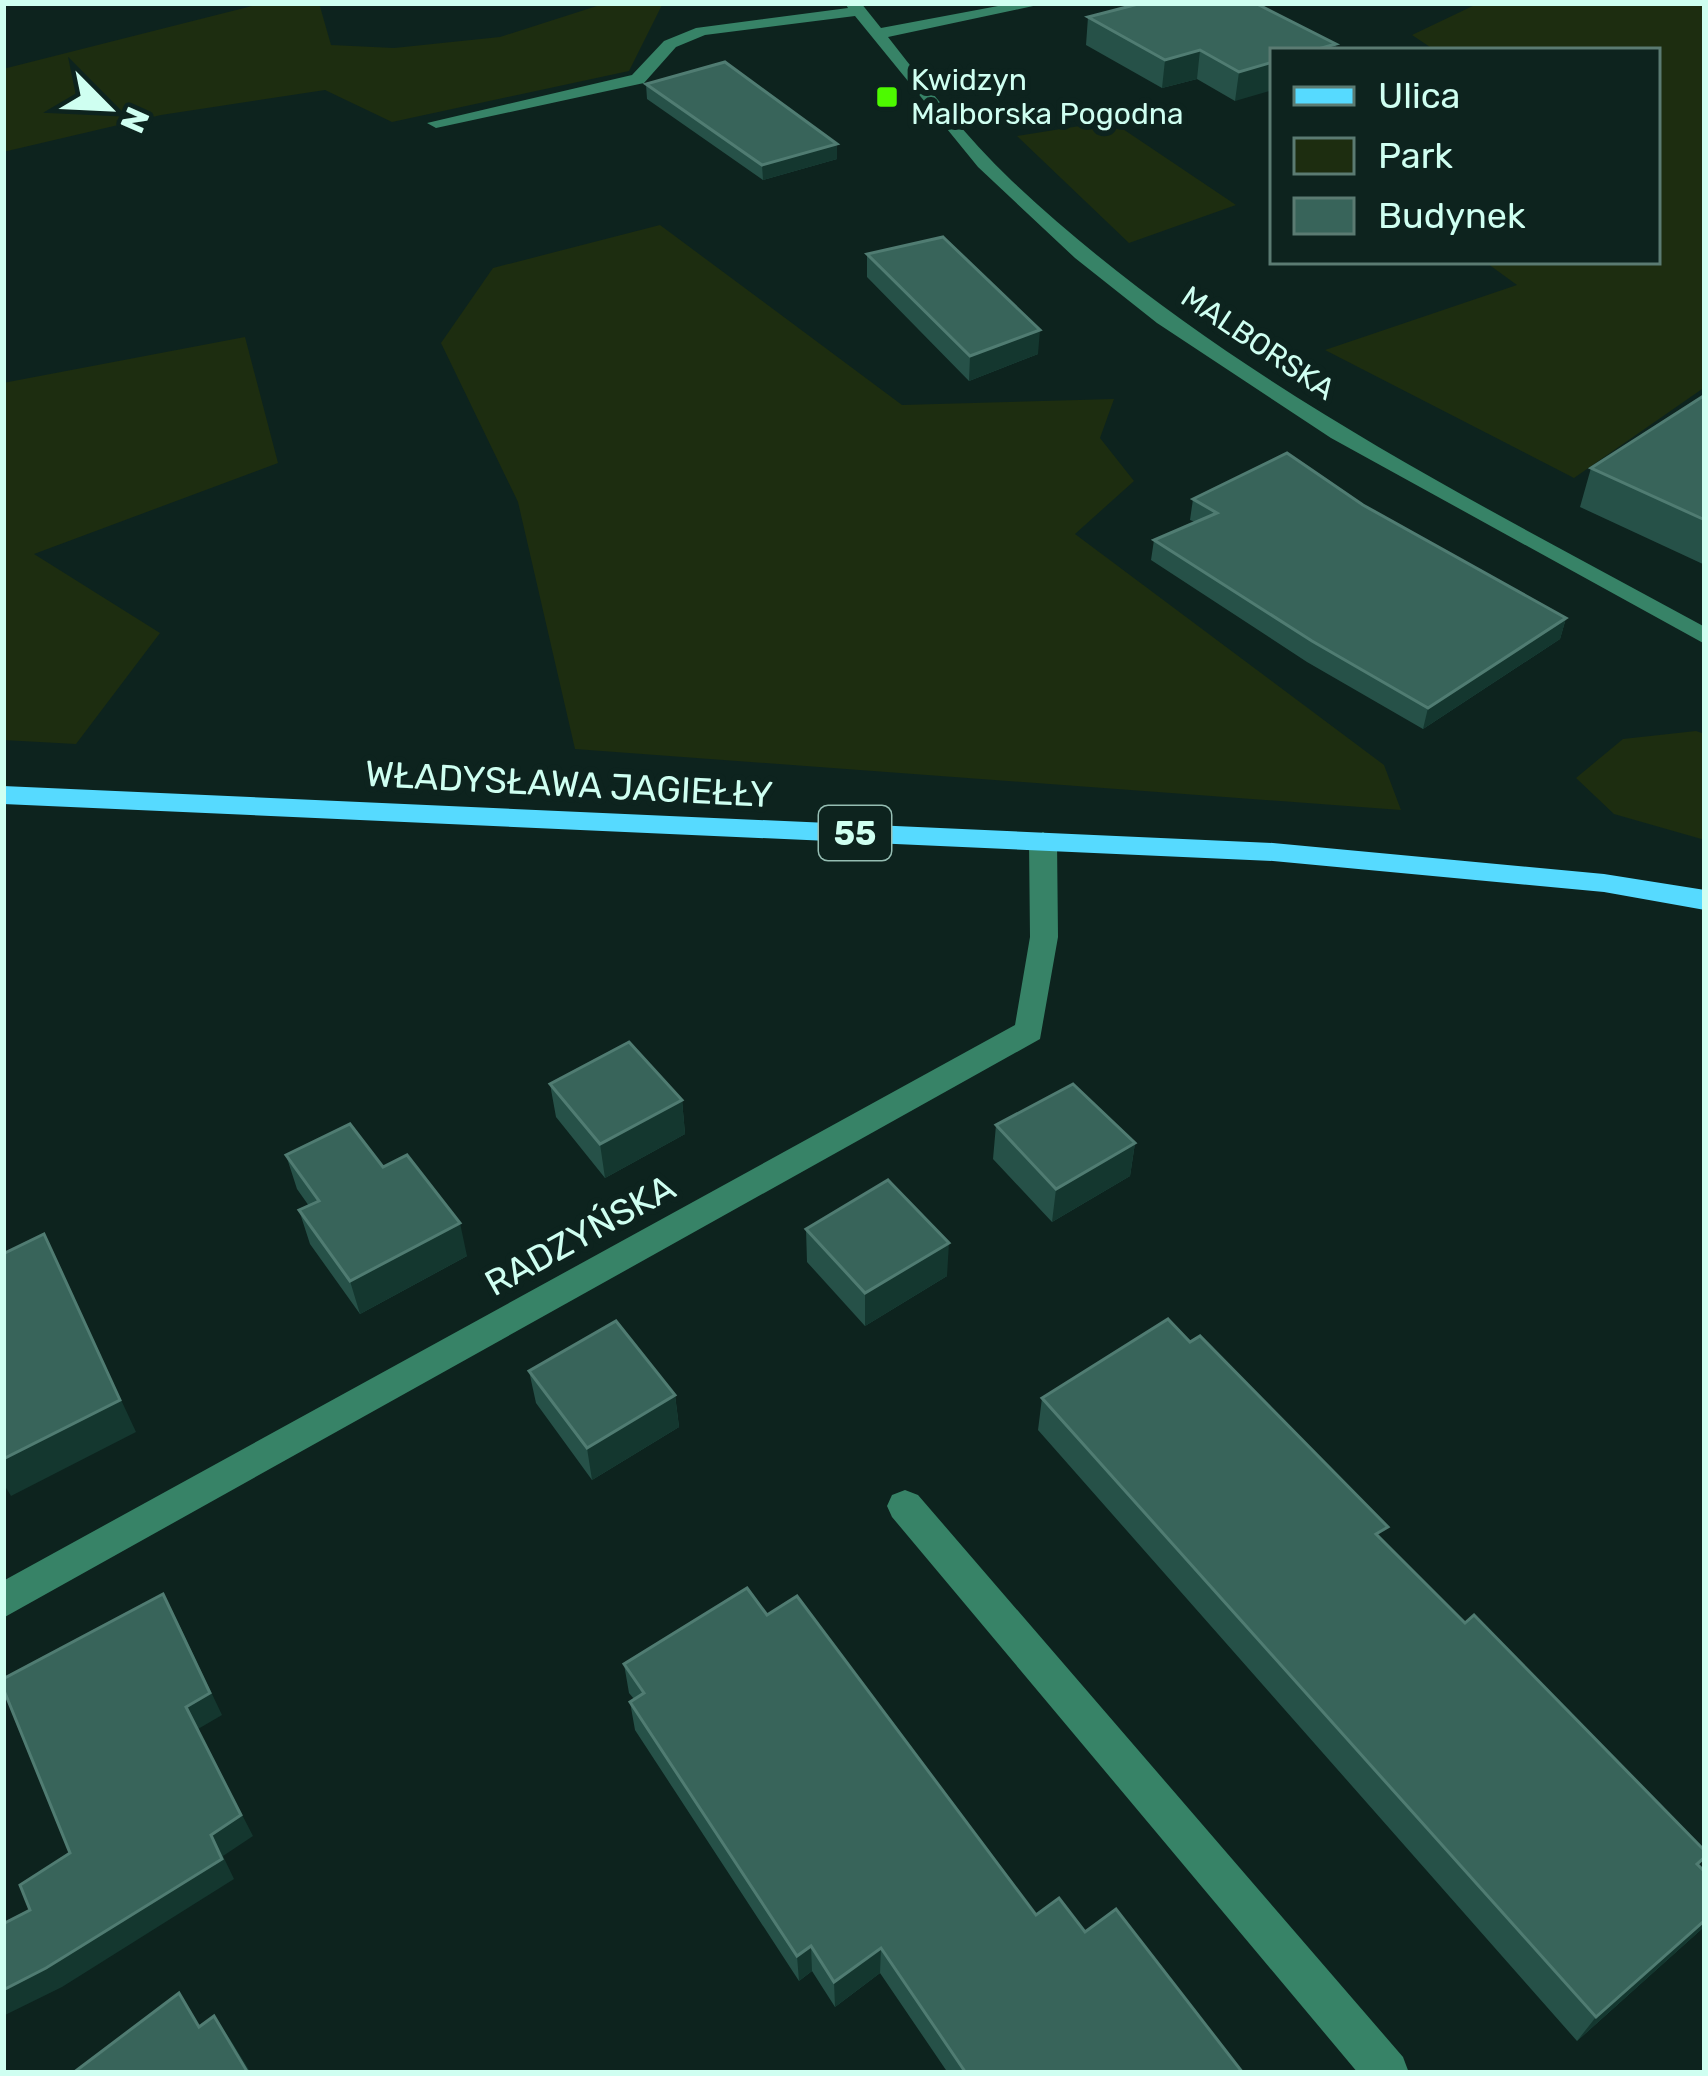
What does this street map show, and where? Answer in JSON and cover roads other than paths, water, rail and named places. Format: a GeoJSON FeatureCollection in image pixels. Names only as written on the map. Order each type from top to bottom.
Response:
{"type":"FeatureCollection","features":[{"type":"Feature","properties":{"kind":"main road","name":"WŁADYSŁAWA JAGIEŁŁY"},"geometry":{"type":"LineString","coordinates":[[3,795],[1273,852],[1604,883],[1705,900]]}},
{"type":"Feature","properties":{"kind":"street"},"geometry":{"type":"LineString","coordinates":[[877,34],[1039,3]]}},
{"type":"Feature","properties":{"kind":"street"},"geometry":{"type":"LineString","coordinates":[[436,123],[638,79],[670,44],[702,31],[856,7]]}},
{"type":"Feature","properties":{"kind":"street","name":"MALBORSKA"},"geometry":{"type":"LineString","coordinates":[[856,7],[916,87],[1005,184],[1142,302],[1280,400],[1705,638]]}},
{"type":"Feature","properties":{"kind":"street","name":"RADZYŃSKA"},"geometry":{"type":"LineString","coordinates":[[3,1601],[1029,1031],[1045,937],[1043,841]]}},
{"type":"Feature","properties":{"kind":"street"},"geometry":{"type":"LineString","coordinates":[[904,1507],[1387,2073]]}},
{"type":"Feature","properties":{"kind":"place","name":"Kwidzyn Malborska Pogodna"},"geometry":{"type":"Point","coordinates":[887,97]}}]}
